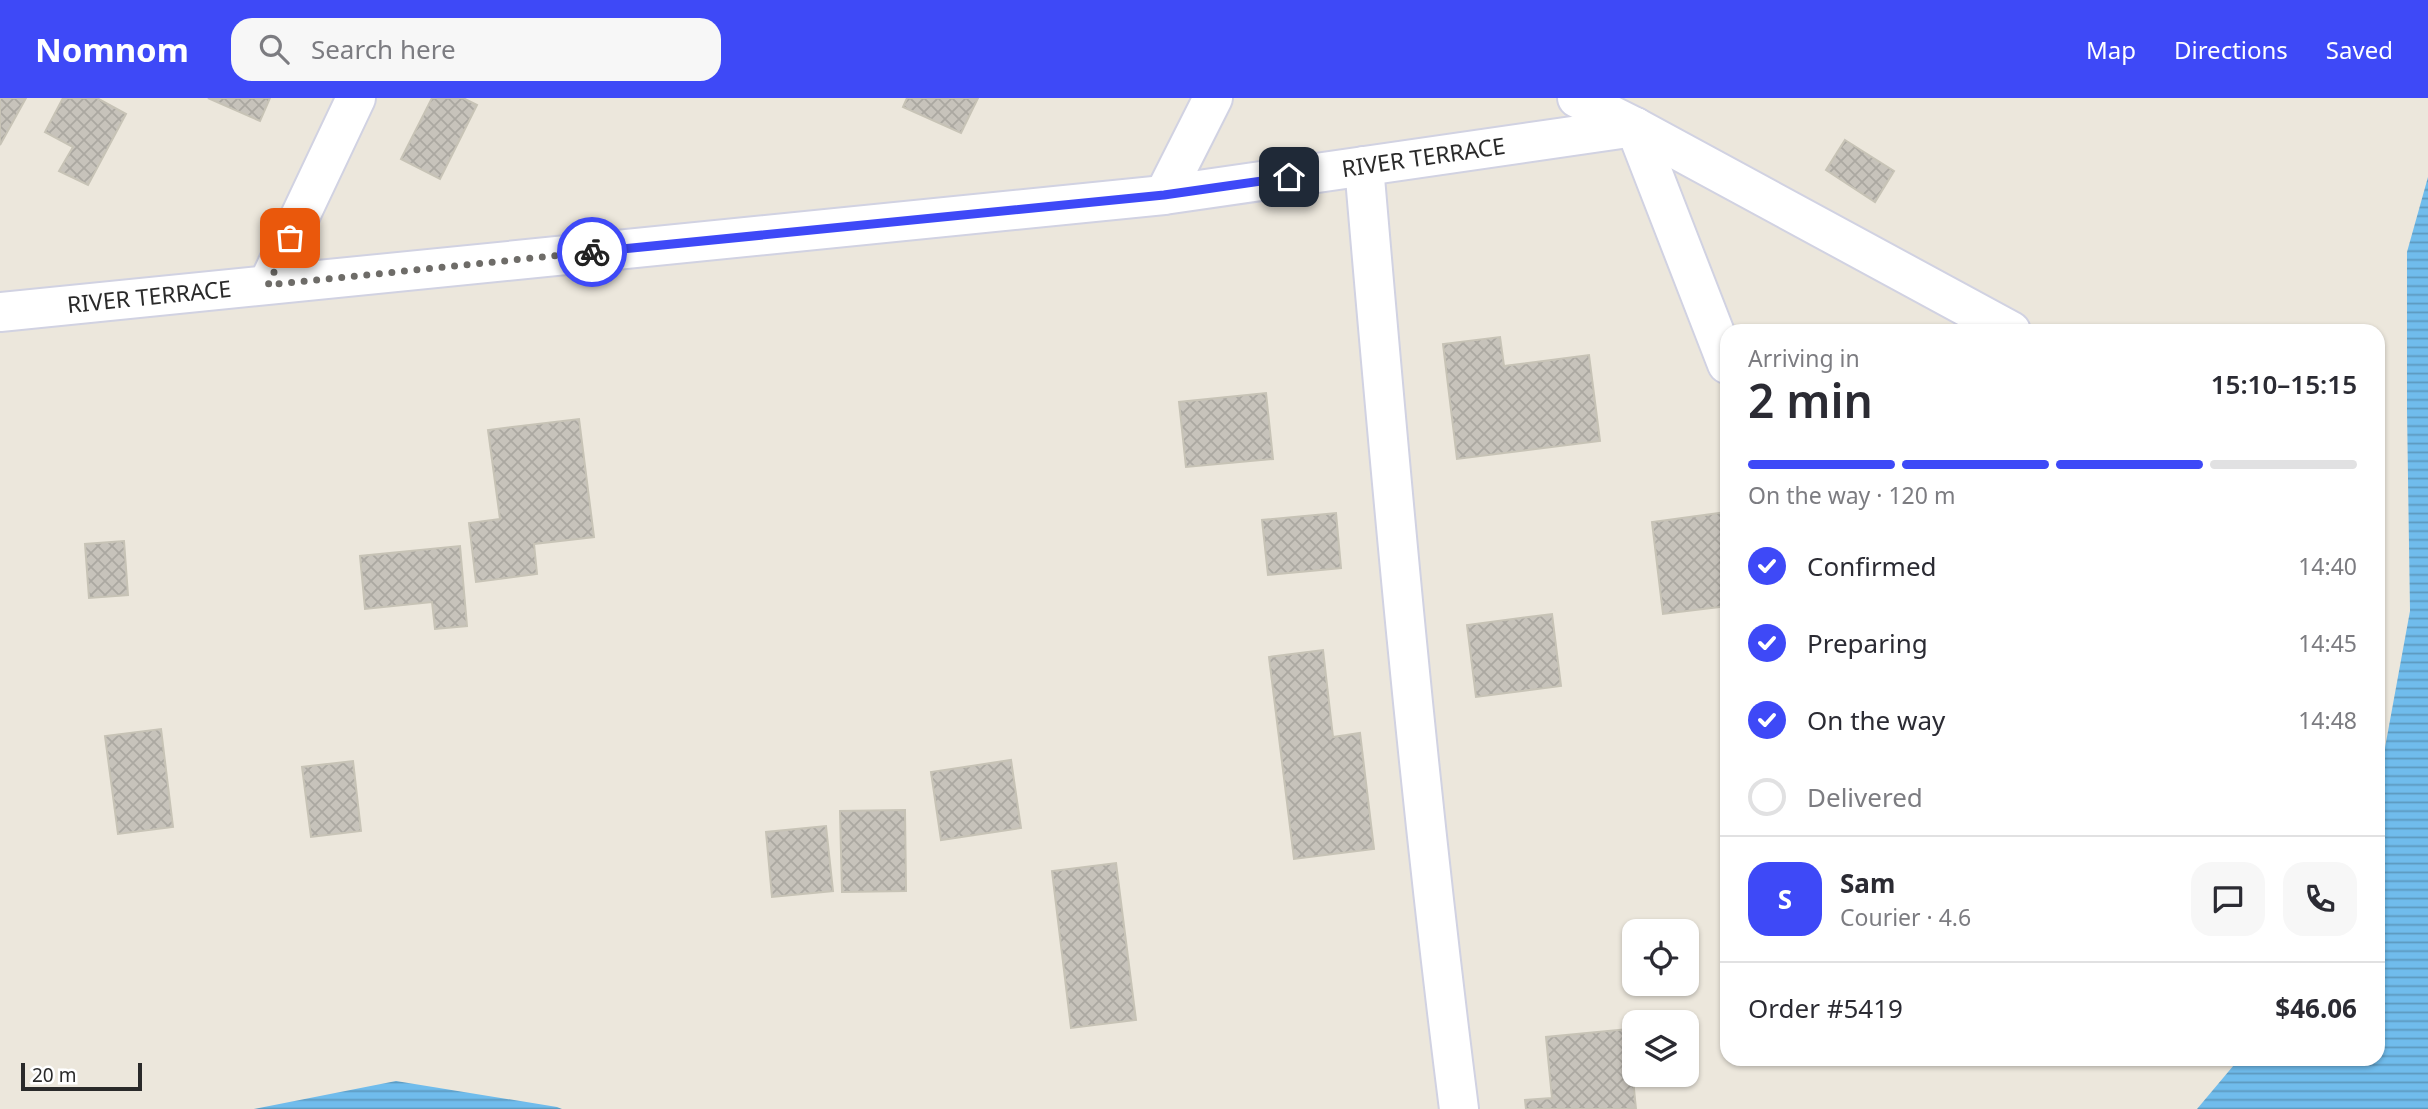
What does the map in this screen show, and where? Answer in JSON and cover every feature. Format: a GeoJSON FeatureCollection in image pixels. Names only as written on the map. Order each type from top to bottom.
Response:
{"type":"FeatureCollection","features":[{"type":"Feature","properties":{"kind":"street"},"geometry":{"type":"LineString","coordinates":[[268,285],[356,98]]}},
{"type":"Feature","properties":{"kind":"street"},"geometry":{"type":"LineString","coordinates":[[1164,195],[1213,98]]}},
{"type":"Feature","properties":{"kind":"street"},"geometry":{"type":"LineString","coordinates":[[1577,98],[1998,324]]}},
{"type":"Feature","properties":{"kind":"street"},"geometry":{"type":"LineString","coordinates":[[1635,127],[1720,346]]}},
{"type":"Feature","properties":{"kind":"street","name":"RIVER TERRACE"},"geometry":{"type":"LineString","coordinates":[[0,312],[1164,195],[1635,127]]}},
{"type":"Feature","properties":{"kind":"street"},"geometry":{"type":"LineString","coordinates":[[1364,166],[1413,713],[1459,1109]]}},
{"type":"Feature","properties":{"kind":"water"},"geometry":{"type":"Polygon","coordinates":[[[2428,177],[2428,1109],[2197,1109],[2233,1066],[2385,1066],[2385,748],[2410,611],[2407,252],[2428,177]]]}},
{"type":"Feature","properties":{"kind":"water"},"geometry":{"type":"Polygon","coordinates":[[[396,1081],[557,1107],[562,1109],[254,1109],[396,1081]]]}},
{"type":"Feature","properties":{"kind":"building"},"geometry":{"type":"Polygon","coordinates":[[[0,98],[26,98],[0,145],[0,98]]]}},
{"type":"Feature","properties":{"kind":"building"},"geometry":{"type":"Polygon","coordinates":[[[63,98],[97,98],[126,114],[88,185],[59,171],[73,147],[45,132],[63,98]]]}},
{"type":"Feature","properties":{"kind":"building"},"geometry":{"type":"Polygon","coordinates":[[[208,98],[270,98],[260,121],[208,98]]]}},
{"type":"Feature","properties":{"kind":"building"},"geometry":{"type":"Polygon","coordinates":[[[432,98],[463,98],[477,105],[440,179],[401,159],[432,98]]]}},
{"type":"Feature","properties":{"kind":"building"},"geometry":{"type":"Polygon","coordinates":[[[907,98],[978,98],[961,133],[903,107],[907,98]]]}},
{"type":"Feature","properties":{"kind":"building"},"geometry":{"type":"Polygon","coordinates":[[[1845,140],[1894,171],[1875,202],[1826,170],[1845,140]]]}},
{"type":"Feature","properties":{"kind":"building"},"geometry":{"type":"Polygon","coordinates":[[[1500,337],[1504,366],[1589,355],[1600,441],[1457,459],[1443,344],[1500,337]]]}},
{"type":"Feature","properties":{"kind":"building"},"geometry":{"type":"Polygon","coordinates":[[[1266,393],[1273,459],[1186,467],[1179,402],[1266,393]]]}},
{"type":"Feature","properties":{"kind":"building"},"geometry":{"type":"Polygon","coordinates":[[[579,419],[594,537],[534,544],[537,574],[476,582],[469,523],[500,519],[488,430],[579,419]]]}},
{"type":"Feature","properties":{"kind":"building"},"geometry":{"type":"Polygon","coordinates":[[[1336,513],[1341,568],[1268,575],[1262,520],[1336,513]]]}},
{"type":"Feature","properties":{"kind":"building"},"geometry":{"type":"Polygon","coordinates":[[[1720,513],[1720,607],[1663,614],[1652,522],[1720,513]]]}},
{"type":"Feature","properties":{"kind":"building"},"geometry":{"type":"Polygon","coordinates":[[[124,541],[128,595],[89,598],[85,544],[124,541]]]}},
{"type":"Feature","properties":{"kind":"building"},"geometry":{"type":"Polygon","coordinates":[[[460,546],[467,626],[435,629],[432,602],[365,609],[360,556],[460,546]]]}},
{"type":"Feature","properties":{"kind":"building"},"geometry":{"type":"Polygon","coordinates":[[[1552,614],[1561,686],[1476,697],[1467,625],[1552,614]]]}},
{"type":"Feature","properties":{"kind":"building"},"geometry":{"type":"Polygon","coordinates":[[[1323,650],[1333,737],[1360,733],[1374,849],[1294,859],[1269,657],[1323,650]]]}},
{"type":"Feature","properties":{"kind":"building"},"geometry":{"type":"Polygon","coordinates":[[[161,729],[173,827],[118,834],[105,736],[161,729]]]}},
{"type":"Feature","properties":{"kind":"building"},"geometry":{"type":"Polygon","coordinates":[[[1011,760],[1021,828],[941,840],[931,772],[1011,760]]]}},
{"type":"Feature","properties":{"kind":"building"},"geometry":{"type":"Polygon","coordinates":[[[353,761],[361,831],[311,837],[302,767],[353,761]]]}},
{"type":"Feature","properties":{"kind":"building"},"geometry":{"type":"Polygon","coordinates":[[[905,810],[906,891],[842,892],[840,811],[905,810]]]}},
{"type":"Feature","properties":{"kind":"building"},"geometry":{"type":"Polygon","coordinates":[[[826,826],[833,891],[772,897],[766,832],[826,826]]]}},
{"type":"Feature","properties":{"kind":"building"},"geometry":{"type":"Polygon","coordinates":[[[1116,863],[1136,1020],[1071,1028],[1052,871],[1116,863]]]}},
{"type":"Feature","properties":{"kind":"building"},"geometry":{"type":"Polygon","coordinates":[[[1622,1030],[1622,1087],[1634,1087],[1636,1109],[1526,1109],[1525,1100],[1552,1098],[1546,1037],[1622,1030]]]}},
{"type":"Feature","properties":{"kind":"way so far"},"geometry":{"type":"LineString","coordinates":[[290,238],[268,285],[592,252]]}},
{"type":"Feature","properties":{"kind":"route"},"geometry":{"type":"LineString","coordinates":[[592,252],[1164,195],[1289,177]]}}]}
